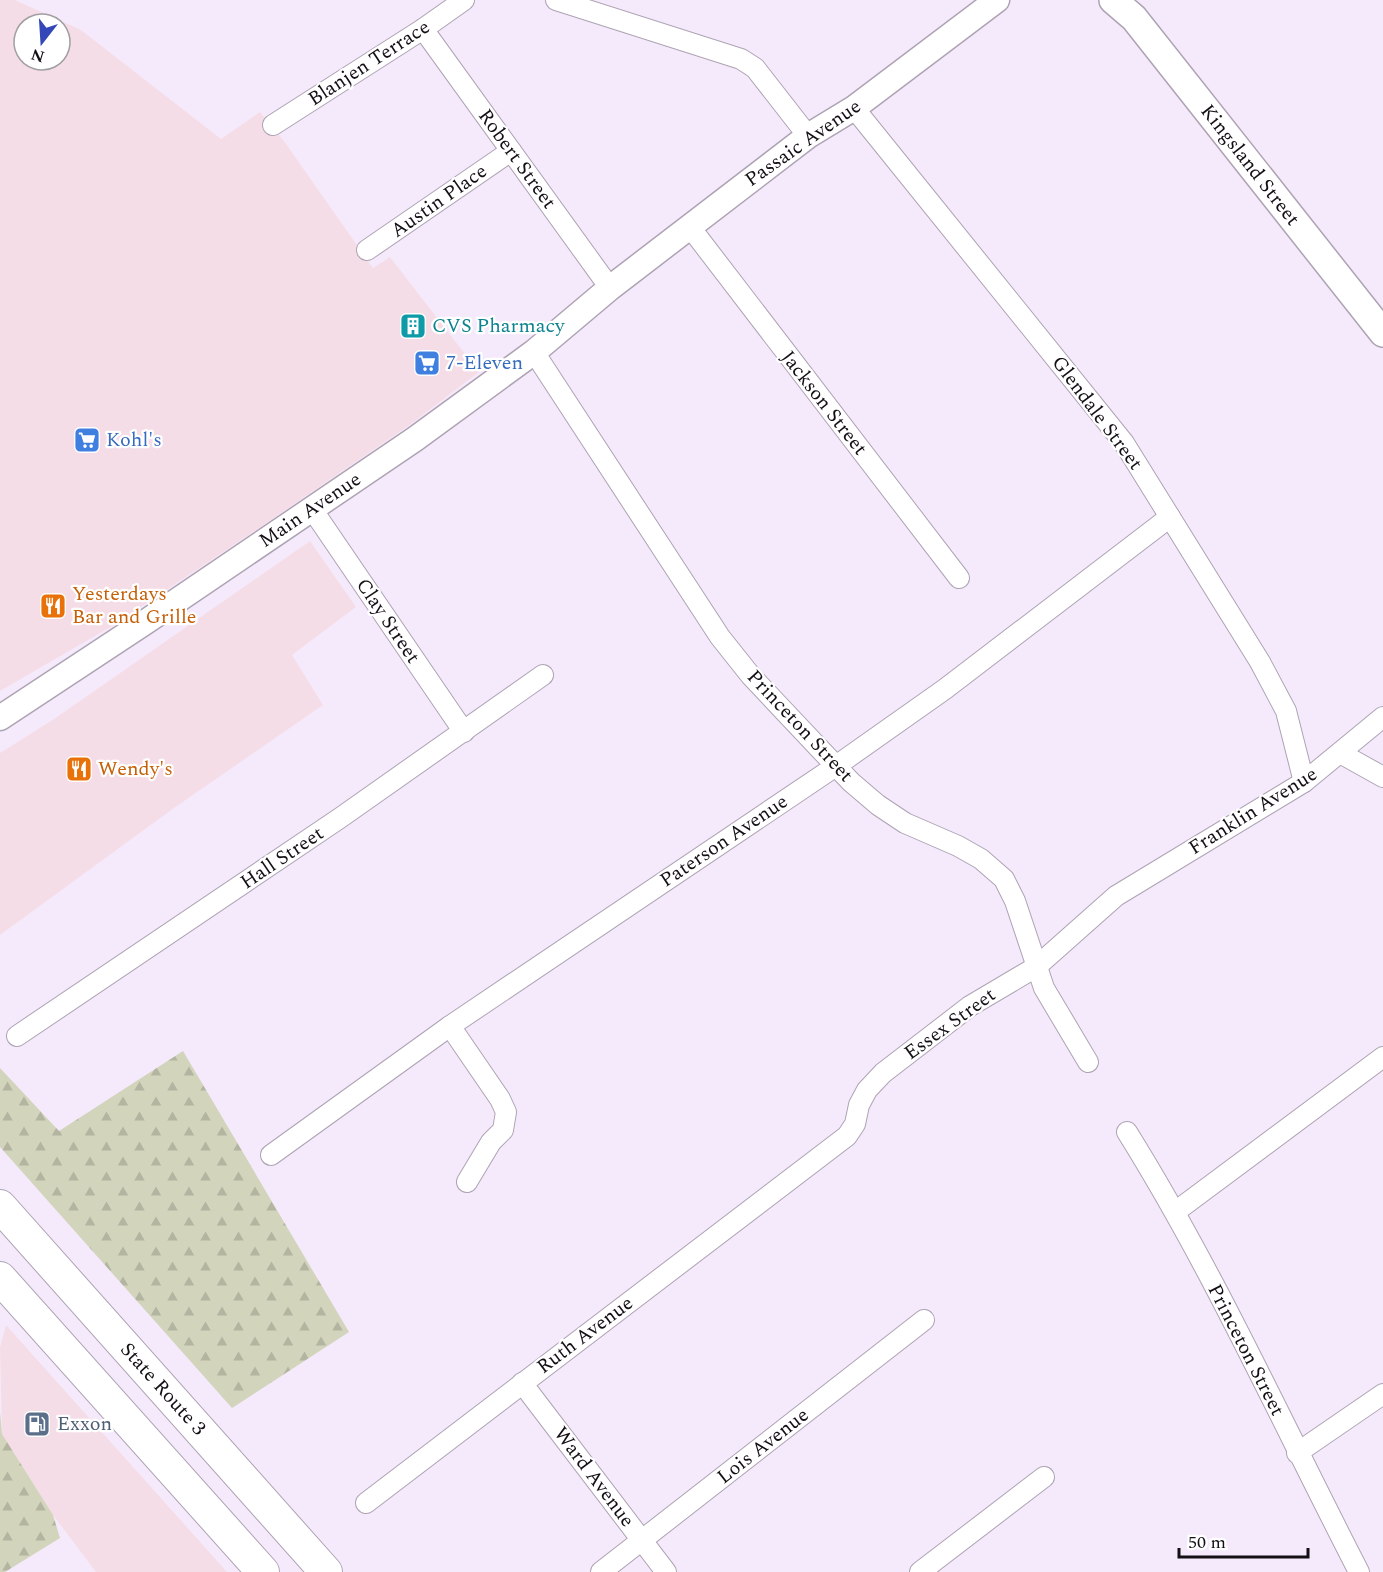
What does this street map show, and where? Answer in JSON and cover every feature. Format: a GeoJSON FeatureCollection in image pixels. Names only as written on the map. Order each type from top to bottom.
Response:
{"type":"FeatureCollection","features":[{"type":"Feature","properties":{"kind":"highway","name":"State Route 3"},"geometry":{"type":"LineString","coordinates":[[0,1206],[326,1572]]}},
{"type":"Feature","properties":{"kind":"highway"},"geometry":{"type":"LineString","coordinates":[[0,1278],[262,1572]]}},
{"type":"Feature","properties":{"kind":"main road","name":"Kingsland Street"},"geometry":{"type":"LineString","coordinates":[[1113,0],[1134,18],[1379,319]]}},
{"type":"Feature","properties":{"kind":"street","name":"Blanjen Terrace"},"geometry":{"type":"LineString","coordinates":[[273,125],[423,29],[464,0]]}},
{"type":"Feature","properties":{"kind":"street"},"geometry":{"type":"LineString","coordinates":[[556,0],[741,59],[755,68],[808,136]]}},
{"type":"Feature","properties":{"kind":"street","name":"Passaic Avenue"},"geometry":{"type":"LineString","coordinates":[[610,288],[808,136],[854,108],[997,0]]}},
{"type":"Feature","properties":{"kind":"street","name":"Robert Street"},"geometry":{"type":"LineString","coordinates":[[423,29],[610,288]]}},
{"type":"Feature","properties":{"kind":"street","name":"Glendale Street"},"geometry":{"type":"LineString","coordinates":[[854,108],[1124,443],[1260,662],[1286,711],[1304,782]]}},
{"type":"Feature","properties":{"kind":"street","name":"Austin Place"},"geometry":{"type":"LineString","coordinates":[[368,250],[511,151]]}},
{"type":"Feature","properties":{"kind":"street","name":"Jackson Street"},"geometry":{"type":"LineString","coordinates":[[690,227],[959,578]]}},
{"type":"Feature","properties":{"kind":"street","name":"Main Avenue"},"geometry":{"type":"LineString","coordinates":[[0,718],[415,439],[534,352],[610,288]]}},
{"type":"Feature","properties":{"kind":"street","name":"Princeton Street"},"geometry":{"type":"LineString","coordinates":[[534,352],[720,637],[751,676],[851,782],[878,805],[905,823],[958,846],[981,860],[1004,879],[1015,901],[1044,988],[1088,1062]]}},
{"type":"Feature","properties":{"kind":"street","name":"Clay Street"},"geometry":{"type":"LineString","coordinates":[[312,509],[464,732]]}},
{"type":"Feature","properties":{"kind":"street","name":"Paterson Avenue"},"geometry":{"type":"LineString","coordinates":[[271,1155],[450,1026],[836,766],[945,688],[1170,517]]}},
{"type":"Feature","properties":{"kind":"street","name":"Hall Street"},"geometry":{"type":"LineString","coordinates":[[17,1036],[183,926],[543,675]]}},
{"type":"Feature","properties":{"kind":"street","name":"Franklin Avenue"},"geometry":{"type":"LineString","coordinates":[[1116,896],[1304,782],[1383,717]]}},
{"type":"Feature","properties":{"kind":"street"},"geometry":{"type":"LineString","coordinates":[[1340,753],[1383,777]]}},
{"type":"Feature","properties":{"kind":"street","name":"Essex Street"},"geometry":{"type":"LineString","coordinates":[[804,1167],[847,1136],[855,1124],[867,1090],[883,1073],[970,1006],[1036,967],[1116,896]]}},
{"type":"Feature","properties":{"kind":"street"},"geometry":{"type":"LineString","coordinates":[[450,1026],[500,1099],[506,1112],[503,1130],[491,1142],[467,1182]]}},
{"type":"Feature","properties":{"kind":"street"},"geometry":{"type":"LineString","coordinates":[[1175,1212],[1383,1057]]}},
{"type":"Feature","properties":{"kind":"street","name":"Princeton Street"},"geometry":{"type":"LineString","coordinates":[[1127,1132],[1175,1212],[1236,1327],[1297,1453],[1359,1572]]}},
{"type":"Feature","properties":{"kind":"street","name":"Ruth Avenue"},"geometry":{"type":"LineString","coordinates":[[366,1503],[804,1167]]}},
{"type":"Feature","properties":{"kind":"street","name":"Lois Avenue"},"geometry":{"type":"LineString","coordinates":[[601,1572],[924,1320]]}},
{"type":"Feature","properties":{"kind":"street","name":"Ward Avenue"},"geometry":{"type":"LineString","coordinates":[[522,1383],[666,1572]]}},
{"type":"Feature","properties":{"kind":"street"},"geometry":{"type":"LineString","coordinates":[[1297,1453],[1383,1394]]}},
{"type":"Feature","properties":{"kind":"street"},"geometry":{"type":"LineString","coordinates":[[920,1572],[1044,1478]]}},
{"type":"Feature","properties":{"kind":"shaded area"},"geometry":{"type":"Polygon","coordinates":[[[0,0],[15,0],[41,12],[12,12],[12,72],[72,72],[72,26],[81,30],[221,139],[260,112],[284,141],[373,268],[390,257],[479,372],[411,424],[114,625],[0,691],[0,0]]]}},
{"type":"Feature","properties":{"kind":"shaded area"},"geometry":{"type":"Polygon","coordinates":[[[310,541],[356,607],[292,655],[323,705],[174,808],[0,935],[0,753],[54,719],[310,541]]]}},
{"type":"Feature","properties":{"kind":"shaded area"},"geometry":{"type":"Polygon","coordinates":[[[6,1325],[227,1572],[96,1572],[53,1515],[2,1434],[0,1347],[6,1325]]]}},
{"type":"Feature","properties":{"kind":"green space"},"geometry":{"type":"Polygon","coordinates":[[[183,1051],[349,1332],[232,1408],[0,1147],[0,1068],[59,1131],[183,1051]]]}},
{"type":"Feature","properties":{"kind":"green space"},"geometry":{"type":"Polygon","coordinates":[[[0,1412],[2,1434],[53,1515],[60,1538],[5,1572],[0,1572],[0,1412]]]}},
{"type":"Feature","properties":{"kind":"place","name":"CVS Pharmacy"},"geometry":{"type":"Point","coordinates":[413,326]}},
{"type":"Feature","properties":{"kind":"place","name":"7-Eleven"},"geometry":{"type":"Point","coordinates":[427,363]}},
{"type":"Feature","properties":{"kind":"place","name":"Kohl's"},"geometry":{"type":"Point","coordinates":[87,440]}},
{"type":"Feature","properties":{"kind":"place","name":"Yesterdays Bar and Grille"},"geometry":{"type":"Point","coordinates":[53,606]}},
{"type":"Feature","properties":{"kind":"place","name":"Wendy's"},"geometry":{"type":"Point","coordinates":[79,769]}},
{"type":"Feature","properties":{"kind":"place","name":"Exxon"},"geometry":{"type":"Point","coordinates":[37,1424]}}]}
